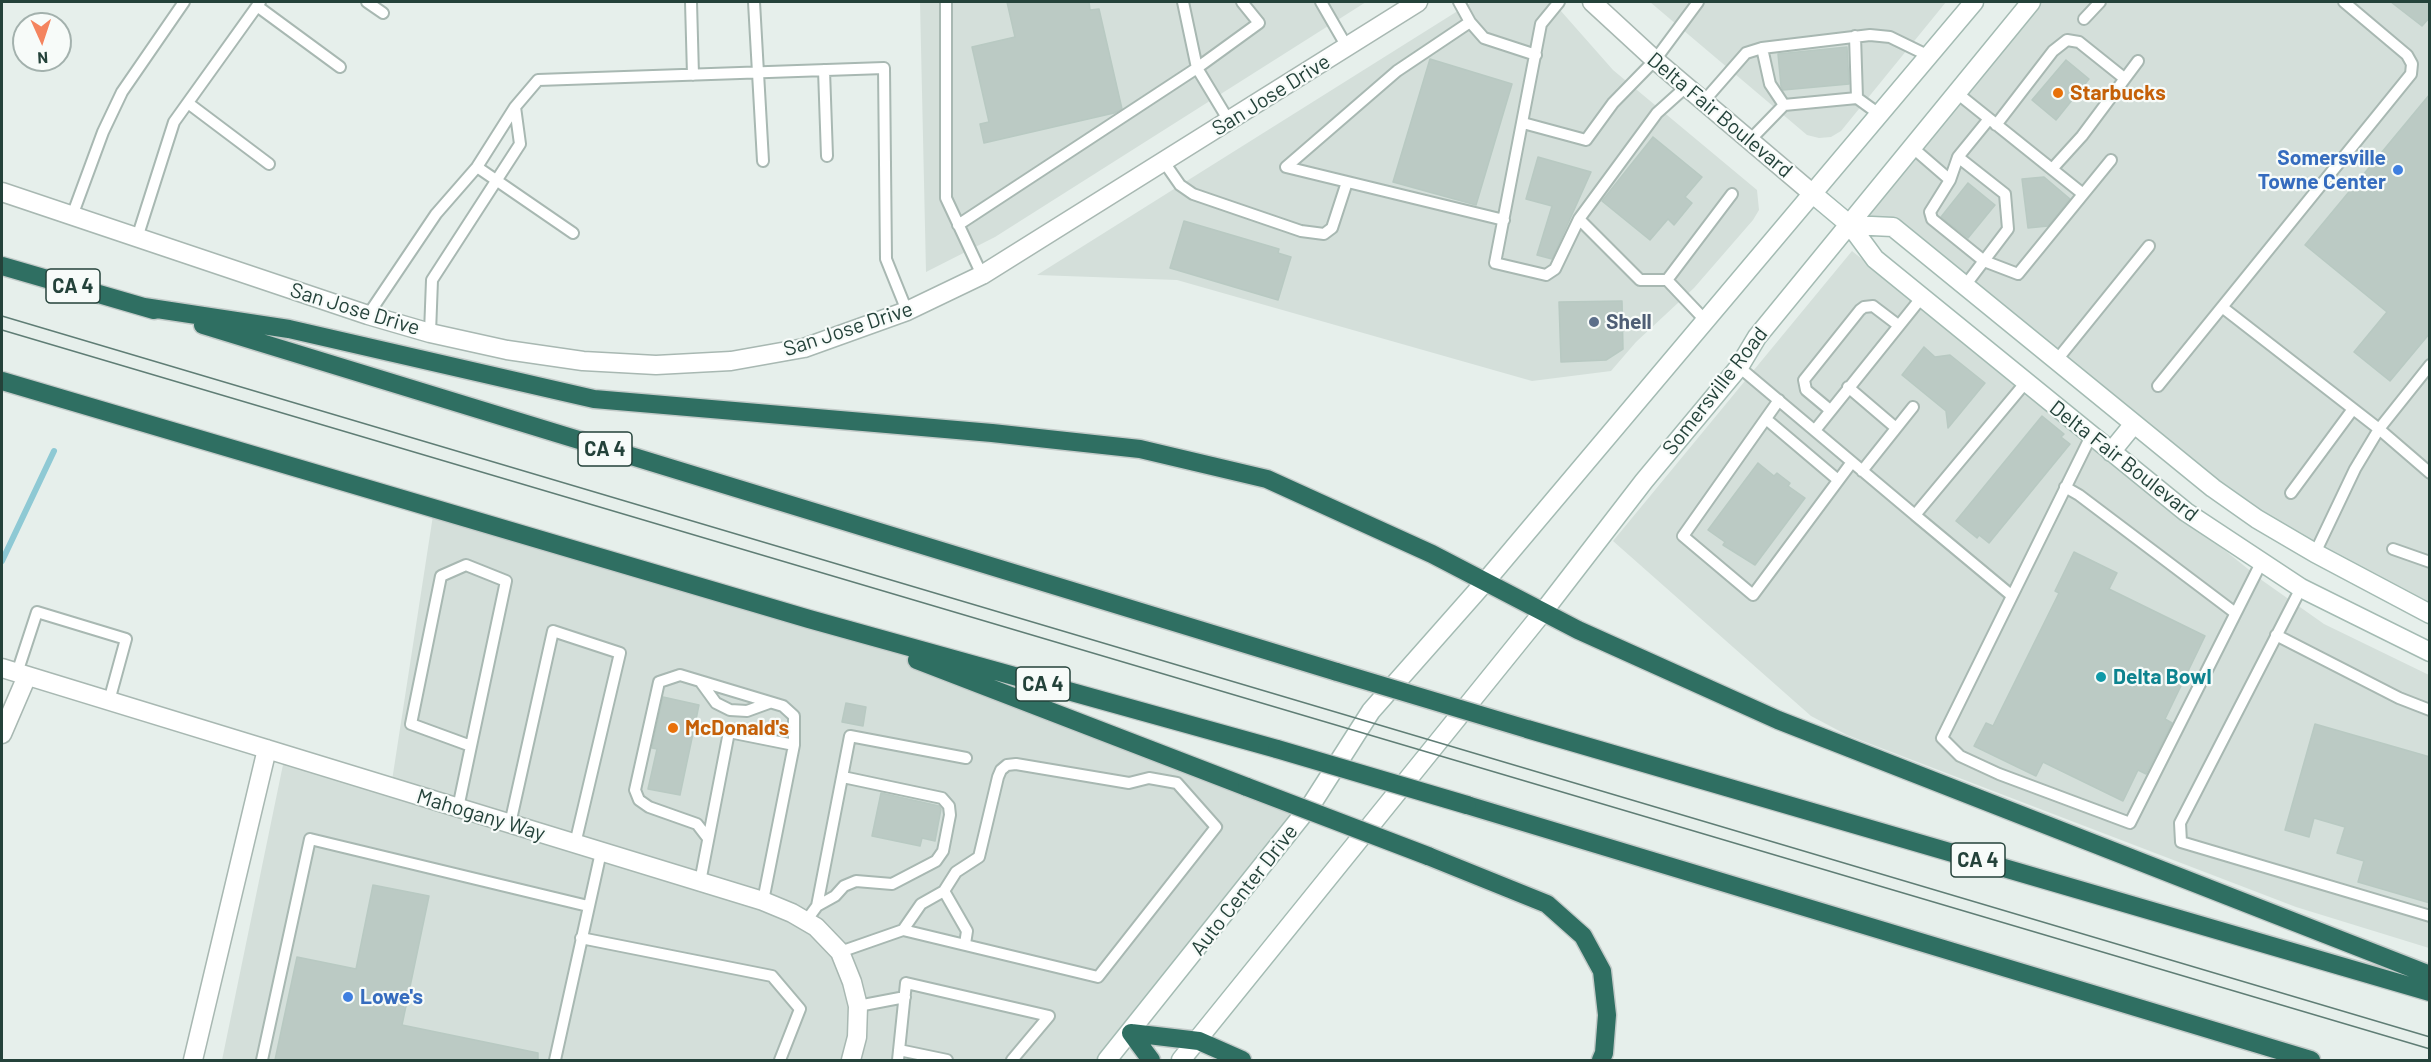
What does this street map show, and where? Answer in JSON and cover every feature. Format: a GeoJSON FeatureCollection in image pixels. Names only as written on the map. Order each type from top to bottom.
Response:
{"type":"FeatureCollection","features":[{"type":"Feature","properties":{"kind":"highway","name":"CA 4"},"geometry":{"type":"LineString","coordinates":[[2,266],[144,307],[1054,588],[1527,729],[2430,992]]}},
{"type":"Feature","properties":{"kind":"highway"},"geometry":{"type":"LineString","coordinates":[[144,307],[289,329],[594,399],[992,433],[1140,449],[1267,479],[1432,554],[1578,630],[1778,720],[2430,975]]}},
{"type":"Feature","properties":{"kind":"highway","name":"CA 4"},"geometry":{"type":"LineString","coordinates":[[2,381],[808,619],[1277,749],[2311,1060]]}},
{"type":"Feature","properties":{"kind":"highway"},"geometry":{"type":"LineString","coordinates":[[808,619],[1428,856],[1547,904],[1583,936],[1602,971],[1607,1015],[1604,1053],[1601,1060]]}},
{"type":"Feature","properties":{"kind":"highway"},"geometry":{"type":"LineString","coordinates":[[1131,1034],[1199,1041],[1242,1060]]}},
{"type":"Feature","properties":{"kind":"highway"},"geometry":{"type":"LineString","coordinates":[[1131,1034],[1151,1060]]}},
{"type":"Feature","properties":{"kind":"main road","name":"San Jose Drive"},"geometry":{"type":"LineString","coordinates":[[2,192],[368,315],[430,333],[507,350],[583,361],[657,365],[731,361],[804,348],[907,311],[982,275],[1418,2]]}},
{"type":"Feature","properties":{"kind":"main road","name":"Delta Fair Boulevard"},"geometry":{"type":"LineString","coordinates":[[1592,2],[1654,60],[1850,225],[1875,259],[2178,506],[2301,588],[2430,652]]}},
{"type":"Feature","properties":{"kind":"main road"},"geometry":{"type":"LineString","coordinates":[[1485,582],[1704,319],[1813,194],[1974,2]]}},
{"type":"Feature","properties":{"kind":"main road","name":"Somersville Road"},"geometry":{"type":"LineString","coordinates":[[1199,1041],[1543,612],[1644,481],[1739,367],[1757,337],[2031,2]]}},
{"type":"Feature","properties":{"kind":"main road","name":"Delta Fair Boulevard"},"geometry":{"type":"LineString","coordinates":[[1850,225],[1893,227],[2213,488],[2257,519],[2315,553],[2430,614]]}},
{"type":"Feature","properties":{"kind":"main road"},"geometry":{"type":"LineString","coordinates":[[2111,452],[2133,425]]}},
{"type":"Feature","properties":{"kind":"main road","name":"Auto Center Drive"},"geometry":{"type":"LineString","coordinates":[[1107,1060],[1131,1034],[1313,802],[1371,711],[1485,582]]}},
{"type":"Feature","properties":{"kind":"main road"},"geometry":{"type":"LineString","coordinates":[[2,734],[15,672]]}},
{"type":"Feature","properties":{"kind":"main road","name":"Mahogany Way"},"geometry":{"type":"LineString","coordinates":[[15,672],[763,901],[816,927],[840,952],[858,1006],[857,1037],[851,1060]]}},
{"type":"Feature","properties":{"kind":"main road"},"geometry":{"type":"LineString","coordinates":[[193,1060],[267,749]]}},
{"type":"Feature","properties":{"kind":"main road"},"geometry":{"type":"LineString","coordinates":[[1181,1060],[1199,1041]]}},
{"type":"Feature","properties":{"kind":"lane"},"geometry":{"type":"LineString","coordinates":[[72,216],[103,132],[122,92],[184,2]]}},
{"type":"Feature","properties":{"kind":"lane"},"geometry":{"type":"LineString","coordinates":[[367,2],[383,13]]}},
{"type":"Feature","properties":{"kind":"lane"},"geometry":{"type":"LineString","coordinates":[[691,2],[693,75]]}},
{"type":"Feature","properties":{"kind":"lane"},"geometry":{"type":"LineString","coordinates":[[754,2],[763,162]]}},
{"type":"Feature","properties":{"kind":"lane"},"geometry":{"type":"LineString","coordinates":[[946,2],[946,198],[982,275]]}},
{"type":"Feature","properties":{"kind":"lane"},"geometry":{"type":"LineString","coordinates":[[1183,2],[1197,68],[1229,122]]}},
{"type":"Feature","properties":{"kind":"lane"},"geometry":{"type":"LineString","coordinates":[[958,225],[1197,68],[1259,23],[1242,2]]}},
{"type":"Feature","properties":{"kind":"lane"},"geometry":{"type":"LineString","coordinates":[[1321,2],[1347,46]]}},
{"type":"Feature","properties":{"kind":"lane"},"geometry":{"type":"LineString","coordinates":[[1459,2],[1470,22],[1484,38],[1536,55]]}},
{"type":"Feature","properties":{"kind":"lane"},"geometry":{"type":"LineString","coordinates":[[1559,2],[1541,24],[1495,263],[1546,275],[1555,269],[1579,219],[1657,113],[1687,86]]}},
{"type":"Feature","properties":{"kind":"lane"},"geometry":{"type":"LineString","coordinates":[[1523,123],[1586,140],[1613,103],[1654,60],[1698,2]]}},
{"type":"Feature","properties":{"kind":"lane"},"geometry":{"type":"LineString","coordinates":[[2084,19],[2100,2]]}},
{"type":"Feature","properties":{"kind":"lane"},"geometry":{"type":"LineString","coordinates":[[2158,386],[2411,74],[2412,64],[2407,55],[2344,2]]}},
{"type":"Feature","properties":{"kind":"lane"},"geometry":{"type":"LineString","coordinates":[[137,238],[174,122],[258,4],[340,67]]}},
{"type":"Feature","properties":{"kind":"lane"},"geometry":{"type":"LineString","coordinates":[[1470,22],[1397,71],[1286,166],[1504,220]]}},
{"type":"Feature","properties":{"kind":"lane"},"geometry":{"type":"LineString","coordinates":[[1704,101],[1746,53],[1762,48],[1855,36],[1890,37],[1929,56]]}},
{"type":"Feature","properties":{"kind":"lane"},"geometry":{"type":"LineString","coordinates":[[1855,36],[1857,98]]}},
{"type":"Feature","properties":{"kind":"lane"},"geometry":{"type":"LineString","coordinates":[[2110,160],[2018,274],[1984,261],[1930,216],[1950,180],[1958,157],[1992,122],[2053,51],[2067,40],[2079,42],[2124,78]]}},
{"type":"Feature","properties":{"kind":"lane"},"geometry":{"type":"LineString","coordinates":[[1762,48],[1770,84],[1784,105]]}},
{"type":"Feature","properties":{"kind":"lane"},"geometry":{"type":"LineString","coordinates":[[2052,169],[2082,136],[2138,62]]}},
{"type":"Feature","properties":{"kind":"lane"},"geometry":{"type":"LineString","coordinates":[[368,315],[436,214],[477,167],[514,107],[538,80],[884,68],[886,260],[907,311]]}},
{"type":"Feature","properties":{"kind":"lane"},"geometry":{"type":"LineString","coordinates":[[824,70],[827,156]]}},
{"type":"Feature","properties":{"kind":"lane"},"geometry":{"type":"LineString","coordinates":[[1957,93],[2083,194]]}},
{"type":"Feature","properties":{"kind":"lane"},"geometry":{"type":"LineString","coordinates":[[1750,140],[1784,105],[1857,98],[1879,114]]}},
{"type":"Feature","properties":{"kind":"lane"},"geometry":{"type":"LineString","coordinates":[[188,103],[269,164]]}},
{"type":"Feature","properties":{"kind":"lane"},"geometry":{"type":"LineString","coordinates":[[430,333],[432,280],[520,144],[514,107]]}},
{"type":"Feature","properties":{"kind":"lane"},"geometry":{"type":"LineString","coordinates":[[1913,148],[1950,180]]}},
{"type":"Feature","properties":{"kind":"lane"},"geometry":{"type":"LineString","coordinates":[[1958,157],[2005,194],[2008,229],[1964,287]]}},
{"type":"Feature","properties":{"kind":"lane"},"geometry":{"type":"LineString","coordinates":[[1164,162],[1180,185],[1192,194],[1301,231],[1324,234],[1332,228],[1347,182]]}},
{"type":"Feature","properties":{"kind":"lane"},"geometry":{"type":"LineString","coordinates":[[477,167],[573,232]]}},
{"type":"Feature","properties":{"kind":"lane"},"geometry":{"type":"LineString","coordinates":[[1667,280],[1732,194]]}},
{"type":"Feature","properties":{"kind":"lane"},"geometry":{"type":"LineString","coordinates":[[1579,219],[1640,280],[1667,280],[1704,319]]}},
{"type":"Feature","properties":{"kind":"lane"},"geometry":{"type":"LineString","coordinates":[[2056,362],[2149,246]]}},
{"type":"Feature","properties":{"kind":"lane"},"geometry":{"type":"LineString","coordinates":[[1816,429],[1922,297]]}},
{"type":"Feature","properties":{"kind":"lane"},"geometry":{"type":"LineString","coordinates":[[1830,410],[1806,390],[1804,380],[1860,310],[1873,306],[1898,326]]}},
{"type":"Feature","properties":{"kind":"lane"},"geometry":{"type":"LineString","coordinates":[[2222,307],[2379,429],[2430,474]]}},
{"type":"Feature","properties":{"kind":"lane"},"geometry":{"type":"LineString","coordinates":[[2315,553],[2355,469],[2379,429],[2430,365]]}},
{"type":"Feature","properties":{"kind":"lane"},"geometry":{"type":"LineString","coordinates":[[1739,367],[1816,429],[1862,471],[2011,595]]}},
{"type":"Feature","properties":{"kind":"lane"},"geometry":{"type":"LineString","coordinates":[[1915,515],[2026,382]]}},
{"type":"Feature","properties":{"kind":"lane"},"geometry":{"type":"LineString","coordinates":[[1848,387],[1896,428]]}},
{"type":"Feature","properties":{"kind":"lane"},"geometry":{"type":"LineString","coordinates":[[1779,400],[1683,536],[1692,544],[1753,595],[1852,462]]}},
{"type":"Feature","properties":{"kind":"lane"},"geometry":{"type":"LineString","coordinates":[[1862,471],[1914,407]]}},
{"type":"Feature","properties":{"kind":"lane"},"geometry":{"type":"LineString","coordinates":[[2291,493],[2353,409]]}},
{"type":"Feature","properties":{"kind":"lane"},"geometry":{"type":"LineString","coordinates":[[1766,419],[1838,480]]}},
{"type":"Feature","properties":{"kind":"lane"},"geometry":{"type":"LineString","coordinates":[[2091,436],[1942,738],[1960,756],[1999,774],[2130,823],[2234,612],[2261,563]]}},
{"type":"Feature","properties":{"kind":"lane"},"geometry":{"type":"LineString","coordinates":[[2065,487],[2079,495],[2234,612]]}},
{"type":"Feature","properties":{"kind":"lane"},"geometry":{"type":"LineString","coordinates":[[2393,549],[2430,562]]}},
{"type":"Feature","properties":{"kind":"lane"},"geometry":{"type":"LineString","coordinates":[[458,808],[506,580],[466,565],[441,576],[411,724],[471,746]]}},
{"type":"Feature","properties":{"kind":"lane"},"geometry":{"type":"LineString","coordinates":[[2301,588],[2180,824],[2181,842],[2430,916]]}},
{"type":"Feature","properties":{"kind":"lane"},"geometry":{"type":"LineString","coordinates":[[15,672],[38,612],[126,639],[109,701]]}},
{"type":"Feature","properties":{"kind":"lane"},"geometry":{"type":"LineString","coordinates":[[510,824],[553,631],[620,653],[575,844]]}},
{"type":"Feature","properties":{"kind":"lane"},"geometry":{"type":"LineString","coordinates":[[2276,635],[2399,698],[2430,710]]}},
{"type":"Feature","properties":{"kind":"lane"},"geometry":{"type":"LineString","coordinates":[[707,837],[697,825],[649,807],[639,800],[635,790],[659,682],[680,675],[783,706],[794,716],[794,745],[763,901]]}},
{"type":"Feature","properties":{"kind":"lane"},"geometry":{"type":"LineString","coordinates":[[700,681],[716,703],[730,710],[747,711],[769,703]]}},
{"type":"Feature","properties":{"kind":"lane"},"geometry":{"type":"LineString","coordinates":[[700,882],[729,732],[794,745]]}},
{"type":"Feature","properties":{"kind":"lane"},"geometry":{"type":"LineString","coordinates":[[817,906],[818,888],[850,736],[966,758]]}},
{"type":"Feature","properties":{"kind":"lane"},"geometry":{"type":"LineString","coordinates":[[840,952],[903,930],[1098,977],[1216,827],[1177,783],[1149,778],[1130,783],[1007,765],[998,777],[979,857],[956,872],[944,891],[921,904],[903,930]]}},
{"type":"Feature","properties":{"kind":"lane"},"geometry":{"type":"LineString","coordinates":[[806,921],[817,906],[856,881],[892,884],[936,861],[943,851],[950,815],[949,806],[942,798],[843,777]]}},
{"type":"Feature","properties":{"kind":"lane"},"geometry":{"type":"LineString","coordinates":[[262,1060],[310,839],[588,906]]}},
{"type":"Feature","properties":{"kind":"lane"},"geometry":{"type":"LineString","coordinates":[[555,1060],[601,852]]}},
{"type":"Feature","properties":{"kind":"lane"},"geometry":{"type":"LineString","coordinates":[[944,891],[967,931],[965,945]]}},
{"type":"Feature","properties":{"kind":"lane"},"geometry":{"type":"LineString","coordinates":[[581,938],[772,976],[800,1008],[780,1060]]}},
{"type":"Feature","properties":{"kind":"lane"},"geometry":{"type":"LineString","coordinates":[[947,1060],[899,1055],[906,983],[1049,1016],[1012,1060]]}},
{"type":"Feature","properties":{"kind":"lane"},"geometry":{"type":"LineString","coordinates":[[858,1006],[905,997]]}},
{"type":"Feature","properties":{"kind":"shaded area"},"geometry":{"type":"Polygon","coordinates":[[[920,2],[1366,2],[995,237],[926,272],[920,2]]]}},
{"type":"Feature","properties":{"kind":"shaded area"},"geometry":{"type":"Polygon","coordinates":[[[1472,2],[1553,2],[1613,70],[1757,190],[1759,210],[1753,220],[1694,288],[1636,342],[1611,371],[1532,381],[1177,280],[1037,275],[1472,2]]]}},
{"type":"Feature","properties":{"kind":"shaded area"},"geometry":{"type":"Polygon","coordinates":[[[1650,2],[1946,2],[1841,131],[1831,137],[1819,138],[1807,135],[1650,2]]]}},
{"type":"Feature","properties":{"kind":"shaded area"},"geometry":{"type":"Polygon","coordinates":[[[2031,2],[2429,2],[2429,614],[2257,519],[1893,227],[1850,225],[2031,2]]]}},
{"type":"Feature","properties":{"kind":"shaded area"},"geometry":{"type":"Polygon","coordinates":[[[1852,251],[2263,581],[2324,624],[2429,675],[2429,948],[2296,907],[1847,735],[1811,716],[1613,541],[1852,251]]]}},
{"type":"Feature","properties":{"kind":"shaded area"},"geometry":{"type":"Polygon","coordinates":[[[434,509],[809,619],[1303,808],[1107,1060],[222,1060],[285,755],[391,787],[434,509]]]}},
{"type":"Feature","properties":{"kind":"building"},"geometry":{"type":"Polygon","coordinates":[[[1007,2],[1089,2],[1090,10],[1099,9],[1122,109],[1114,113],[984,143],[980,124],[989,122],[972,47],[1015,37],[1007,2]]]}},
{"type":"Feature","properties":{"kind":"building"},"geometry":{"type":"Polygon","coordinates":[[[2391,2],[2430,2],[2430,17],[2422,26],[2391,2]]]}},
{"type":"Feature","properties":{"kind":"building"},"geometry":{"type":"Polygon","coordinates":[[[1847,47],[1849,84],[1783,90],[1778,54],[1847,47]]]}},
{"type":"Feature","properties":{"kind":"building"},"geometry":{"type":"Polygon","coordinates":[[[1430,59],[1512,84],[1476,205],[1393,182],[1430,59]]]}},
{"type":"Feature","properties":{"kind":"building","name":"Starbucks"},"geometry":{"type":"Polygon","coordinates":[[[2066,60],[2089,79],[2056,120],[2032,100],[2066,60]]]}},
{"type":"Feature","properties":{"kind":"building","name":"Somersville Towne Center"},"geometry":{"type":"Polygon","coordinates":[[[2430,94],[2430,333],[2390,381],[2354,352],[2387,312],[2305,245],[2430,94]]]}},
{"type":"Feature","properties":{"kind":"building"},"geometry":{"type":"Polygon","coordinates":[[[1653,137],[1702,177],[1685,197],[1692,203],[1674,225],[1668,219],[1650,240],[1602,201],[1653,137]]]}},
{"type":"Feature","properties":{"kind":"building"},"geometry":{"type":"Polygon","coordinates":[[[1538,157],[1591,172],[1552,259],[1537,255],[1552,206],[1526,199],[1538,157]]]}},
{"type":"Feature","properties":{"kind":"building"},"geometry":{"type":"Polygon","coordinates":[[[2044,177],[2070,199],[2048,226],[2028,228],[2022,179],[2044,177]]]}},
{"type":"Feature","properties":{"kind":"building"},"geometry":{"type":"Polygon","coordinates":[[[1968,183],[1995,205],[1968,238],[1941,217],[1968,183]]]}},
{"type":"Feature","properties":{"kind":"building"},"geometry":{"type":"Polygon","coordinates":[[[1184,221],[1279,249],[1278,253],[1291,257],[1278,300],[1170,268],[1184,221]]]}},
{"type":"Feature","properties":{"kind":"building"},"geometry":{"type":"Polygon","coordinates":[[[1622,301],[1623,349],[1606,360],[1561,362],[1559,302],[1622,301]]]}},
{"type":"Feature","properties":{"kind":"building"},"geometry":{"type":"Polygon","coordinates":[[[1924,347],[1935,357],[1950,355],[1985,383],[1948,428],[1946,411],[1902,375],[1924,347]]]}},
{"type":"Feature","properties":{"kind":"building"},"geometry":{"type":"Polygon","coordinates":[[[2042,416],[2064,434],[2061,437],[2070,444],[1989,543],[1979,535],[1977,538],[1956,521],[2042,416]]]}},
{"type":"Feature","properties":{"kind":"building"},"geometry":{"type":"Polygon","coordinates":[[[1758,463],[1774,476],[1777,473],[1790,483],[1788,486],[1805,498],[1755,565],[1723,545],[1725,542],[1708,530],[1758,463]]]}},
{"type":"Feature","properties":{"kind":"building","name":"Delta Bowl"},"geometry":{"type":"Polygon","coordinates":[[[2074,552],[2117,573],[2109,589],[2205,636],[2165,719],[2172,723],[2146,774],[2138,770],[2123,801],[2043,762],[2036,776],[1974,746],[1986,723],[1993,726],[2059,593],[2055,591],[2074,552]]]}},
{"type":"Feature","properties":{"kind":"building"},"geometry":{"type":"Polygon","coordinates":[[[663,697],[699,705],[680,795],[648,789],[657,749],[652,748],[663,697]]]}},
{"type":"Feature","properties":{"kind":"building"},"geometry":{"type":"Polygon","coordinates":[[[846,703],[866,707],[863,726],[842,722],[846,703]]]}},
{"type":"Feature","properties":{"kind":"building"},"geometry":{"type":"Polygon","coordinates":[[[2315,724],[2430,757],[2430,903],[2358,882],[2364,861],[2337,853],[2345,827],[2314,818],[2309,837],[2285,830],[2315,724]]]}},
{"type":"Feature","properties":{"kind":"building"},"geometry":{"type":"Polygon","coordinates":[[[881,793],[939,806],[941,809],[935,841],[922,838],[920,846],[872,836],[881,793]]]}},
{"type":"Feature","properties":{"kind":"building","name":"Lowe's"},"geometry":{"type":"Polygon","coordinates":[[[373,885],[429,896],[402,1025],[538,1053],[538,1060],[275,1060],[297,957],[356,969],[373,885]]]}},
{"type":"Feature","properties":{"kind":"waterway"},"geometry":{"type":"LineString","coordinates":[[2,561],[54,451]]}},
{"type":"Feature","properties":{"kind":"tram line"},"geometry":{"type":"LineString","coordinates":[[2,316],[2430,1037]]}},
{"type":"Feature","properties":{"kind":"tram line"},"geometry":{"type":"LineString","coordinates":[[2,330],[2430,1049]]}},
{"type":"Feature","properties":{"kind":"place","name":"Starbucks"},"geometry":{"type":"Point","coordinates":[2058,93]}},
{"type":"Feature","properties":{"kind":"place","name":"Somersville Towne Center"},"geometry":{"type":"Point","coordinates":[2398,170]}},
{"type":"Feature","properties":{"kind":"place","name":"Shell"},"geometry":{"type":"Point","coordinates":[1594,322]}},
{"type":"Feature","properties":{"kind":"place","name":"Delta Bowl"},"geometry":{"type":"Point","coordinates":[2101,677]}},
{"type":"Feature","properties":{"kind":"place","name":"McDonald's"},"geometry":{"type":"Point","coordinates":[673,728]}},
{"type":"Feature","properties":{"kind":"place","name":"Lowe's"},"geometry":{"type":"Point","coordinates":[348,997]}}]}
